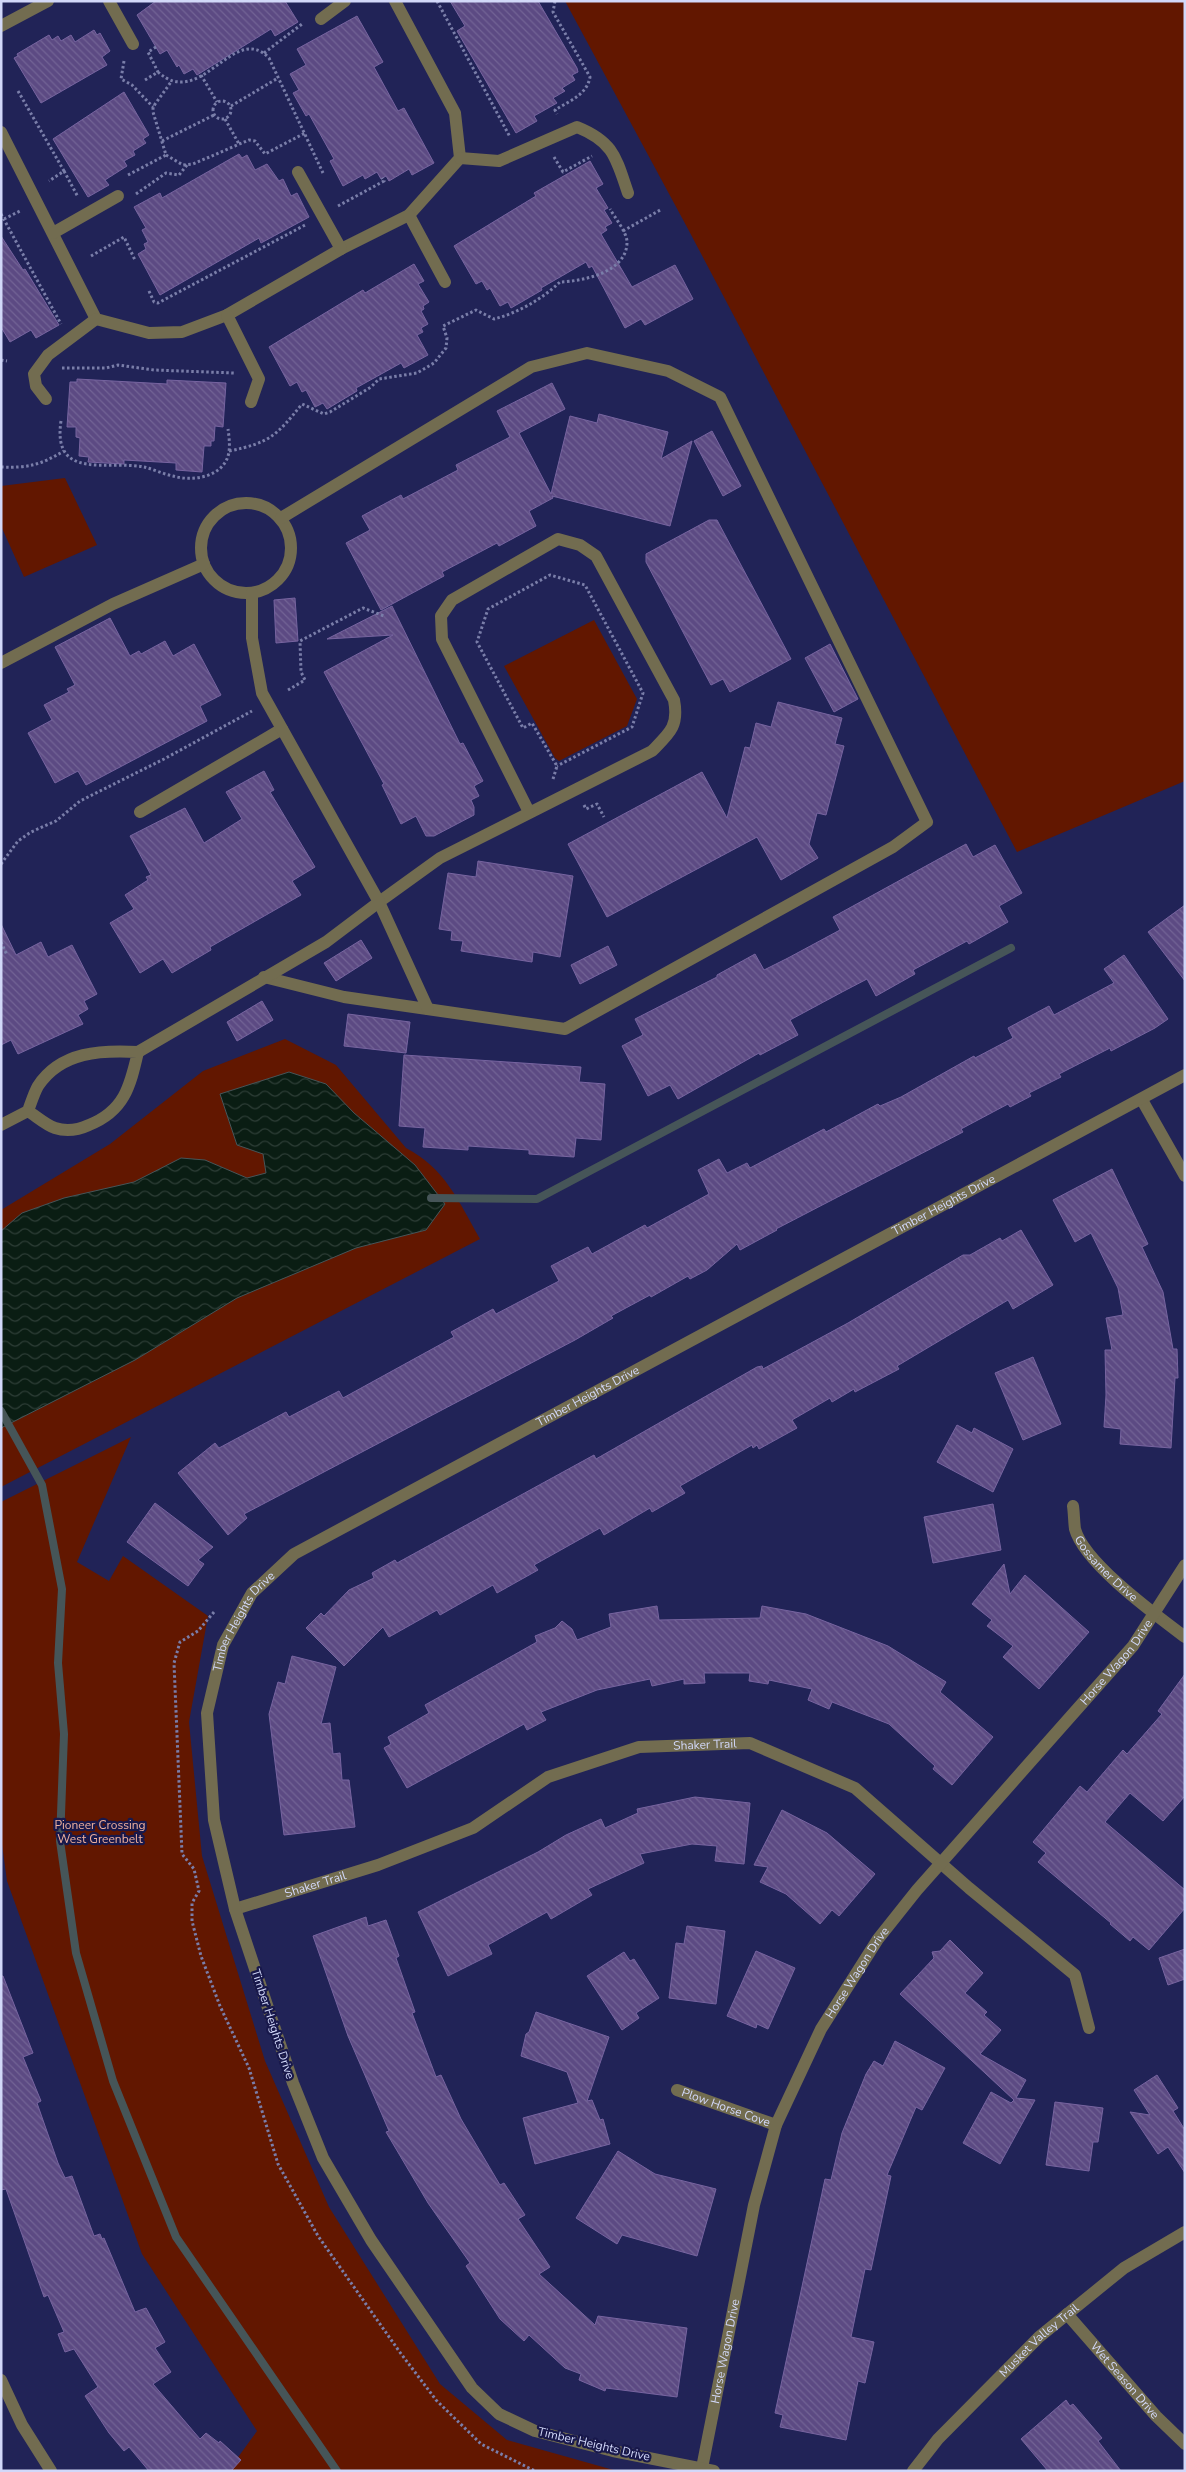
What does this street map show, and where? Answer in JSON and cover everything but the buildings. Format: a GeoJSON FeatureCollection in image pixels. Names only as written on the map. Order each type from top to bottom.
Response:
{"type":"FeatureCollection","features":[{"type":"Feature","properties":{"kind":"street"},"geometry":{"type":"LineString","coordinates":[[1,26],[48,1]]}},
{"type":"Feature","properties":{"kind":"street"},"geometry":{"type":"LineString","coordinates":[[109,1],[133,44]]}},
{"type":"Feature","properties":{"kind":"street"},"geometry":{"type":"LineString","coordinates":[[321,19],[345,1]]}},
{"type":"Feature","properties":{"kind":"street"},"geometry":{"type":"LineString","coordinates":[[3,139],[96,319],[149,333],[182,332],[227,314],[341,250],[409,215],[460,158],[455,113],[394,1]]}},
{"type":"Feature","properties":{"kind":"street"},"geometry":{"type":"LineString","coordinates":[[460,158],[498,162],[577,127],[596,135],[615,155],[628,193]]}},
{"type":"Feature","properties":{"kind":"street"},"geometry":{"type":"LineString","coordinates":[[298,172],[341,250]]}},
{"type":"Feature","properties":{"kind":"street"},"geometry":{"type":"LineString","coordinates":[[52,233],[118,196]]}},
{"type":"Feature","properties":{"kind":"street"},"geometry":{"type":"LineString","coordinates":[[409,215],[445,282]]}},
{"type":"Feature","properties":{"kind":"street"},"geometry":{"type":"LineString","coordinates":[[227,314],[259,380],[251,402]]}},
{"type":"Feature","properties":{"kind":"street"},"geometry":{"type":"LineString","coordinates":[[46,399],[36,386],[34,374],[48,355],[96,319]]}},
{"type":"Feature","properties":{"kind":"street"},"geometry":{"type":"LineString","coordinates":[[264,976],[344,997],[565,1029],[892,847],[927,822],[720,398],[668,371],[587,353],[531,367],[281,518]]}},
{"type":"Feature","properties":{"kind":"street"},"geometry":{"type":"LineString","coordinates":[[244,502],[258,503],[270,509],[281,518],[288,530],[292,544],[291,558],[286,571],[276,582],[265,589],[252,593],[237,592],[222,587],[211,577],[204,564],[201,550],[202,536],[208,523],[217,512],[230,505],[244,502]]}},
{"type":"Feature","properties":{"kind":"street"},"geometry":{"type":"LineString","coordinates":[[1,1125],[28,1111],[38,1086],[51,1072],[81,1054],[105,1050],[138,1052],[264,976],[326,942],[440,858],[652,751],[671,732],[677,714],[674,700],[596,556],[580,545],[558,539],[452,600],[441,616],[442,638],[529,812]]}},
{"type":"Feature","properties":{"kind":"street"},"geometry":{"type":"LineString","coordinates":[[1,662],[113,604],[204,564]]}},
{"type":"Feature","properties":{"kind":"street"},"geometry":{"type":"LineString","coordinates":[[252,593],[252,638],[262,693],[379,902],[428,1009]]}},
{"type":"Feature","properties":{"kind":"street"},"geometry":{"type":"LineString","coordinates":[[140,812],[282,728]]}},
{"type":"Feature","properties":{"kind":"street"},"geometry":{"type":"LineString","coordinates":[[28,1111],[54,1128],[76,1130],[103,1120],[119,1106],[132,1081],[138,1052]]}},
{"type":"Feature","properties":{"kind":"street","name":"Timber Heights Drive"},"geometry":{"type":"LineString","coordinates":[[708,2469],[613,2451],[535,2431],[499,2414],[472,2388],[371,2240],[323,2158],[293,2083],[235,1909],[214,1820],[207,1713],[223,1645],[252,1593],[294,1554],[1142,1100],[1185,1075]]}},
{"type":"Feature","properties":{"kind":"street"},"geometry":{"type":"LineString","coordinates":[[1142,1100],[1185,1176]]}},
{"type":"Feature","properties":{"kind":"street","name":"Gossamer Drive"},"geometry":{"type":"LineString","coordinates":[[1073,1506],[1076,1530],[1090,1556],[1155,1614],[1185,1637]]}},
{"type":"Feature","properties":{"kind":"street","name":"Horse Wagon Drive"},"geometry":{"type":"LineString","coordinates":[[708,2469],[754,2205],[776,2125],[821,2029],[845,1988],[878,1939],[917,1890],[1132,1646],[1155,1614],[1185,1565]]}},
{"type":"Feature","properties":{"kind":"street","name":"Shaker Trail"},"geometry":{"type":"LineString","coordinates":[[235,1909],[378,1865],[474,1828],[548,1777],[639,1748],[750,1743],[855,1788],[1075,1975],[1089,2028]]}},
{"type":"Feature","properties":{"kind":"street","name":"Plow Horse Cove"},"geometry":{"type":"LineString","coordinates":[[677,2090],[776,2125]]}},
{"type":"Feature","properties":{"kind":"street","name":"Musket Valley Trail"},"geometry":{"type":"LineString","coordinates":[[913,2471],[938,2439],[1039,2337],[1124,2268],[1185,2232]]}},
{"type":"Feature","properties":{"kind":"street","name":"Wet Season Drive"},"geometry":{"type":"LineString","coordinates":[[1067,2314],[1156,2416],[1185,2444]]}},
{"type":"Feature","properties":{"kind":"street"},"geometry":{"type":"LineString","coordinates":[[1,2380],[22,2425],[51,2471]]}},
{"type":"Feature","properties":{"kind":"path"},"geometry":{"type":"LineString","coordinates":[[437,1],[512,141],[518,138]]}},
{"type":"Feature","properties":{"kind":"path"},"geometry":{"type":"LineString","coordinates":[[555,1],[553,12],[590,77],[589,85],[584,92],[555,110],[557,114]]}},
{"type":"Feature","properties":{"kind":"path"},"geometry":{"type":"LineString","coordinates":[[264,53],[304,20]]}},
{"type":"Feature","properties":{"kind":"path"},"geometry":{"type":"LineString","coordinates":[[156,47],[148,52],[158,72],[171,82],[180,84],[201,75],[242,50],[256,49],[264,53],[269,58],[327,182]]}},
{"type":"Feature","properties":{"kind":"path"},"geometry":{"type":"LineString","coordinates":[[122,53],[125,59],[120,79],[132,84],[153,107]]}},
{"type":"Feature","properties":{"kind":"path"},"geometry":{"type":"LineString","coordinates":[[145,80],[158,72]]}},
{"type":"Feature","properties":{"kind":"path"},"geometry":{"type":"LineString","coordinates":[[201,75],[217,102]]}},
{"type":"Feature","properties":{"kind":"path"},"geometry":{"type":"LineString","coordinates":[[231,106],[278,78]]}},
{"type":"Feature","properties":{"kind":"path"},"geometry":{"type":"LineString","coordinates":[[171,82],[153,107],[153,112],[166,155],[183,165],[204,161],[249,140],[255,141],[265,154],[305,133]]}},
{"type":"Feature","properties":{"kind":"path"},"geometry":{"type":"LineString","coordinates":[[18,91],[81,204]]}},
{"type":"Feature","properties":{"kind":"path"},"geometry":{"type":"LineString","coordinates":[[217,102],[226,102],[231,106]]}},
{"type":"Feature","properties":{"kind":"path"},"geometry":{"type":"LineString","coordinates":[[217,102],[213,109],[214,114],[219,119],[225,119],[231,112],[231,106]]}},
{"type":"Feature","properties":{"kind":"path"},"geometry":{"type":"LineString","coordinates":[[162,142],[214,114]]}},
{"type":"Feature","properties":{"kind":"path"},"geometry":{"type":"LineString","coordinates":[[225,119],[239,144]]}},
{"type":"Feature","properties":{"kind":"path"},"geometry":{"type":"LineString","coordinates":[[128,175],[166,155]]}},
{"type":"Feature","properties":{"kind":"path"},"geometry":{"type":"LineString","coordinates":[[552,155],[563,172],[594,155],[597,160]]}},
{"type":"Feature","properties":{"kind":"path"},"geometry":{"type":"LineString","coordinates":[[135,194],[166,173],[179,175],[187,165]]}},
{"type":"Feature","properties":{"kind":"path"},"geometry":{"type":"LineString","coordinates":[[49,181],[64,171]]}},
{"type":"Feature","properties":{"kind":"path"},"geometry":{"type":"LineString","coordinates":[[334,198],[338,206],[384,181],[382,178]]}},
{"type":"Feature","properties":{"kind":"path"},"geometry":{"type":"LineString","coordinates":[[4,219],[25,209]]}},
{"type":"Feature","properties":{"kind":"path"},"geometry":{"type":"LineString","coordinates":[[229,451],[251,447],[269,440],[283,427],[302,404],[324,414],[372,387],[379,379],[417,373],[434,363],[446,348],[447,338],[443,326],[476,310],[494,319],[504,317],[547,294],[560,282],[575,282],[617,265],[624,257],[627,239],[610,209]]}},
{"type":"Feature","properties":{"kind":"path"},"geometry":{"type":"LineString","coordinates":[[622,231],[662,209]]}},
{"type":"Feature","properties":{"kind":"path"},"geometry":{"type":"LineString","coordinates":[[1,214],[61,325]]}},
{"type":"Feature","properties":{"kind":"path"},"geometry":{"type":"LineString","coordinates":[[149,291],[154,302],[158,303],[309,223]]}},
{"type":"Feature","properties":{"kind":"path"},"geometry":{"type":"LineString","coordinates":[[91,256],[124,237],[135,260]]}},
{"type":"Feature","properties":{"kind":"path"},"geometry":{"type":"LineString","coordinates":[[1,360],[7,361]]}},
{"type":"Feature","properties":{"kind":"path"},"geometry":{"type":"LineString","coordinates":[[56,368],[106,368],[118,365],[154,370],[234,373],[239,380]]}},
{"type":"Feature","properties":{"kind":"path"},"geometry":{"type":"LineString","coordinates":[[61,421],[59,434],[61,446],[76,461],[85,465],[143,466],[175,477],[195,479],[203,478],[219,469],[226,462],[229,451],[228,428]]}},
{"type":"Feature","properties":{"kind":"path"},"geometry":{"type":"LineString","coordinates":[[1,467],[28,468],[44,463],[64,451]]}},
{"type":"Feature","properties":{"kind":"path"},"geometry":{"type":"LineString","coordinates":[[552,782],[557,766],[632,727],[643,693],[585,585],[550,575],[488,609],[477,642],[523,728],[532,723],[557,766]]}},
{"type":"Feature","properties":{"kind":"path"},"geometry":{"type":"LineString","coordinates":[[288,690],[305,680],[301,672],[299,657],[300,641],[363,608],[384,616]]}},
{"type":"Feature","properties":{"kind":"path"},"geometry":{"type":"LineString","coordinates":[[1,864],[18,841],[31,832],[56,821],[80,801],[164,759],[253,710]]}},
{"type":"Feature","properties":{"kind":"path"},"geometry":{"type":"LineString","coordinates":[[584,804],[586,809],[596,804],[604,817]]}},
{"type":"Feature","properties":{"kind":"path"},"geometry":{"type":"LineString","coordinates":[[1,942],[8,954]]}},
{"type":"Feature","properties":{"kind":"green space"},"geometry":{"type":"Polygon","coordinates":[[[565,1],[1185,1],[1185,781],[1017,852],[688,229],[565,1]]]}},
{"type":"Feature","properties":{"kind":"green space"},"geometry":{"type":"Polygon","coordinates":[[[65,478],[97,545],[24,577],[1,526],[1,486],[65,478]]]}},
{"type":"Feature","properties":{"kind":"green space"},"geometry":{"type":"Polygon","coordinates":[[[594,620],[637,699],[627,726],[559,761],[555,758],[504,666],[594,620]]]}},
{"type":"Feature","properties":{"kind":"green space"},"geometry":{"type":"Polygon","coordinates":[[[285,1039],[336,1065],[406,1148],[420,1156],[441,1176],[458,1199],[480,1239],[1,1487],[1,1210],[110,1144],[203,1071],[285,1039]]]}},
{"type":"Feature","properties":{"kind":"green space","name":"Pioneer Crossing West Greenbelt"},"geometry":{"type":"Polygon","coordinates":[[[131,1437],[77,1562],[109,1581],[123,1556],[208,1616],[189,1722],[202,1856],[265,2061],[329,2207],[440,2384],[507,2440],[617,2471],[228,2471],[257,2431],[142,2254],[7,1881],[1,1837],[1,1502],[131,1437]]]}},
{"type":"Feature","properties":{"kind":"water"},"geometry":{"type":"Polygon","coordinates":[[[289,1072],[326,1084],[354,1113],[415,1165],[445,1204],[426,1230],[356,1248],[237,1298],[135,1360],[1,1428],[1,1231],[22,1213],[64,1198],[134,1182],[181,1158],[205,1160],[247,1178],[266,1173],[263,1154],[237,1145],[220,1094],[289,1072]]]}},
{"type":"Feature","properties":{"kind":"waterway"},"geometry":{"type":"LineString","coordinates":[[431,1198],[537,1199],[1011,948]]}},
{"type":"Feature","properties":{"kind":"waterway"},"geometry":{"type":"LineString","coordinates":[[1,1411],[42,1485],[62,1589],[58,1663],[64,1734],[60,1841],[76,1953],[113,2081],[176,2237],[337,2471]]}}]}
